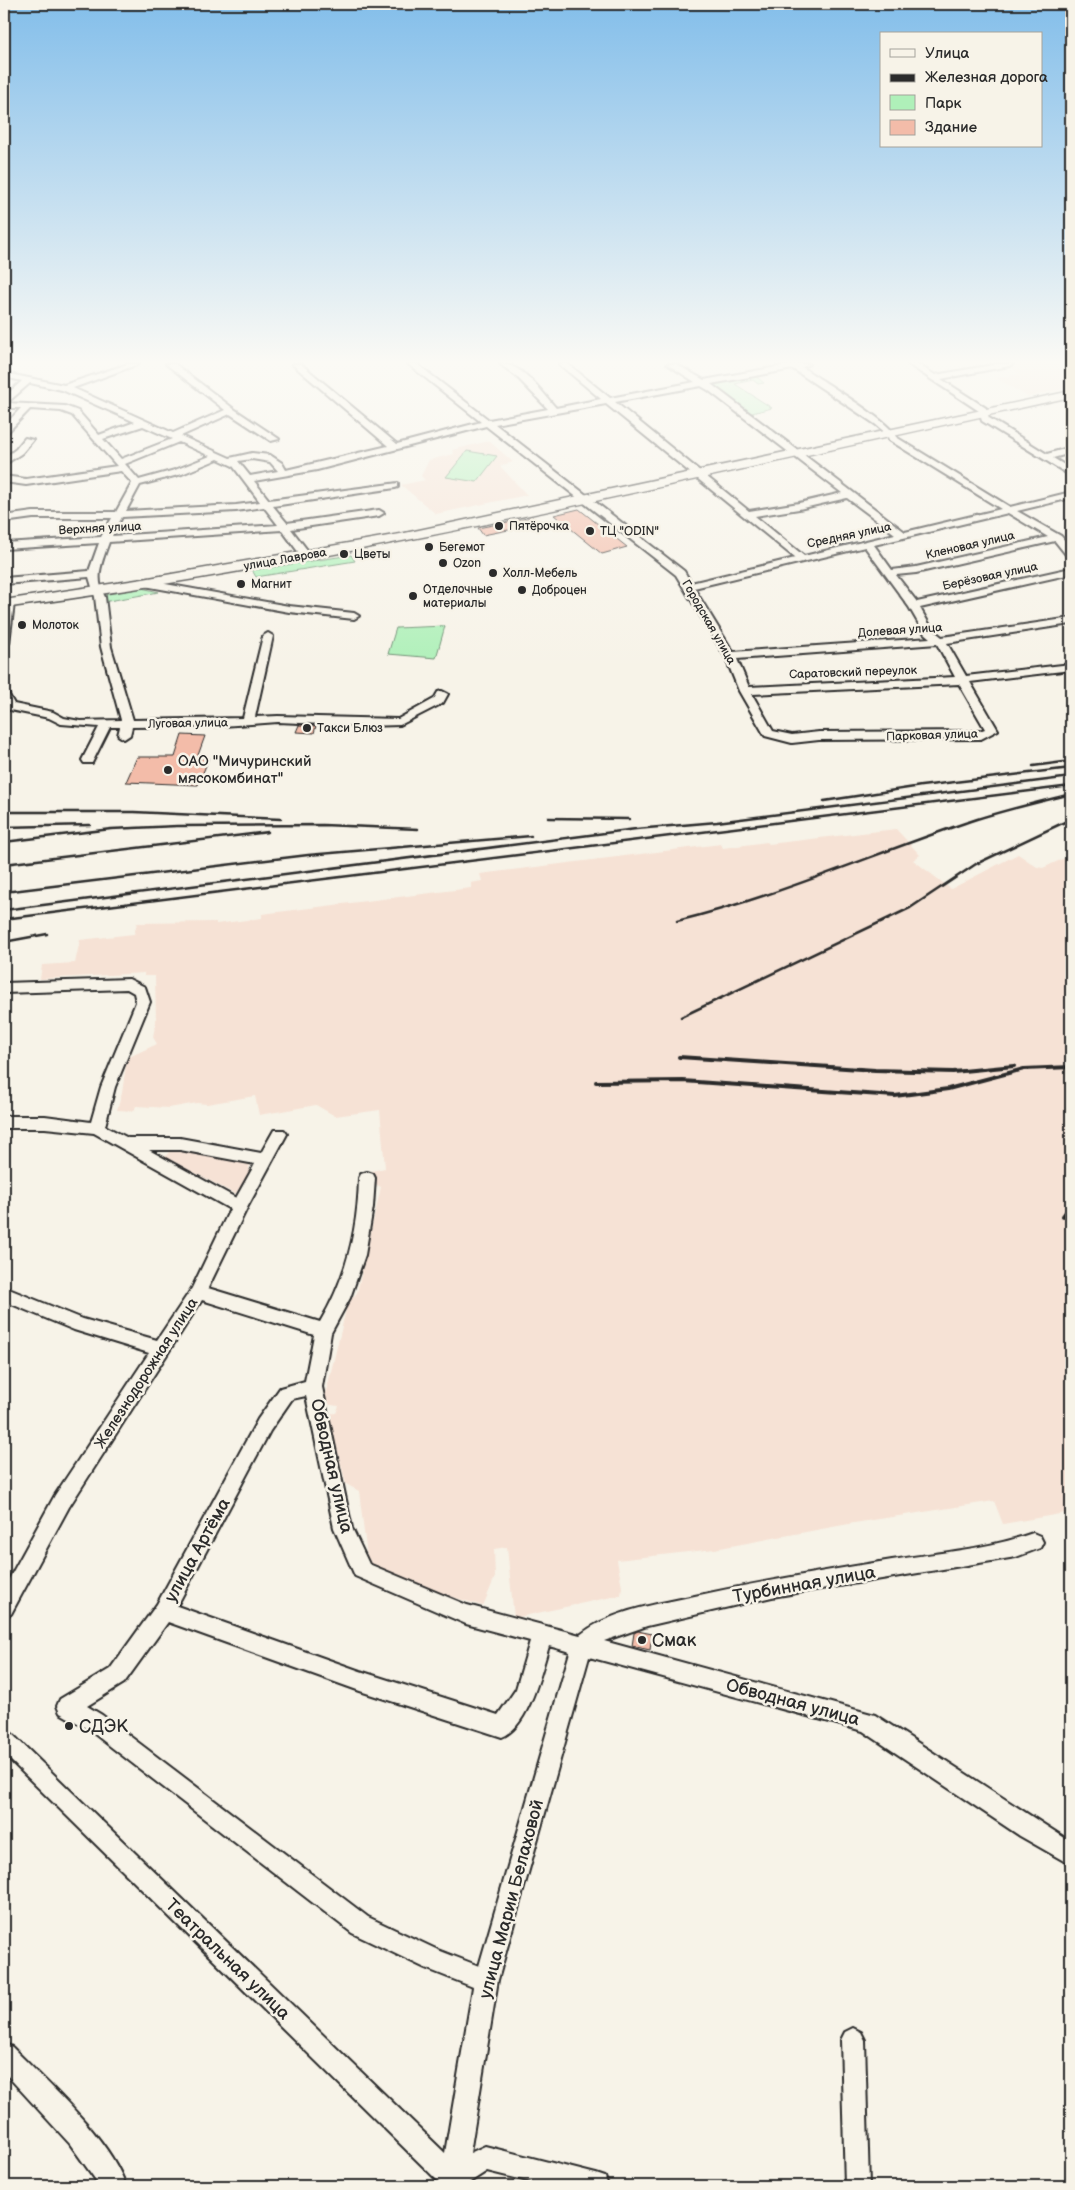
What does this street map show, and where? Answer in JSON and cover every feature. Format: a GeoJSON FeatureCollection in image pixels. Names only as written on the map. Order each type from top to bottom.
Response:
{"type":"FeatureCollection","features":[{"type":"Feature","properties":{"kind":"main road","name":"улица Лаврова"},"geometry":{"type":"LineString","coordinates":[[6,604],[143,584],[420,534],[729,466]]}},
{"type":"Feature","properties":{"kind":"street"},"geometry":{"type":"LineString","coordinates":[[4,479],[26,482],[121,466]]}},
{"type":"Feature","properties":{"kind":"street"},"geometry":{"type":"LineString","coordinates":[[122,466],[137,483]]}},
{"type":"Feature","properties":{"kind":"street"},"geometry":{"type":"LineString","coordinates":[[137,483],[179,473],[194,466]]}},
{"type":"Feature","properties":{"kind":"street"},"geometry":{"type":"LineString","coordinates":[[238,466],[306,555]]}},
{"type":"Feature","properties":{"kind":"street"},"geometry":{"type":"LineString","coordinates":[[278,466],[283,472]]}},
{"type":"Feature","properties":{"kind":"street"},"geometry":{"type":"LineString","coordinates":[[249,479],[310,466]]}},
{"type":"Feature","properties":{"kind":"street","name":"Городская улица"},"geometry":{"type":"LineString","coordinates":[[542,466],[680,573],[690,586],[730,656],[745,691],[769,734]]}},
{"type":"Feature","properties":{"kind":"street"},"geometry":{"type":"LineString","coordinates":[[689,466],[801,558]]}},
{"type":"Feature","properties":{"kind":"street"},"geometry":{"type":"LineString","coordinates":[[814,466],[847,494],[904,536]]}},
{"type":"Feature","properties":{"kind":"street"},"geometry":{"type":"LineString","coordinates":[[937,466],[1009,511],[1057,538],[1071,554]]}},
{"type":"Feature","properties":{"kind":"street"},"geometry":{"type":"LineString","coordinates":[[1060,466],[1071,473]]}},
{"type":"Feature","properties":{"kind":"street"},"geometry":{"type":"LineString","coordinates":[[125,729],[128,717],[106,647],[100,597],[96,590],[93,574],[105,540],[137,483]]}},
{"type":"Feature","properties":{"kind":"street"},"geometry":{"type":"LineString","coordinates":[[4,519],[33,515],[199,511],[266,505],[342,506],[395,485]]}},
{"type":"Feature","properties":{"kind":"street"},"geometry":{"type":"LineString","coordinates":[[746,514],[799,506],[847,494]]}},
{"type":"Feature","properties":{"kind":"street","name":"Средняя улица"},"geometry":{"type":"LineString","coordinates":[[690,586],[1071,495]]}},
{"type":"Feature","properties":{"kind":"street","name":"Верхняя улица"},"geometry":{"type":"LineString","coordinates":[[4,546],[285,526],[342,506],[379,513]]}},
{"type":"Feature","properties":{"kind":"street","name":"Кленовая улица"},"geometry":{"type":"LineString","coordinates":[[888,573],[916,570],[1057,538]]}},
{"type":"Feature","properties":{"kind":"street","name":"Парковая улица"},"geometry":{"type":"LineString","coordinates":[[769,734],[792,739],[819,736],[981,735],[992,730],[940,641],[928,630],[914,606],[868,544]]}},
{"type":"Feature","properties":{"kind":"street","name":"Берёзовая улица"},"geometry":{"type":"LineString","coordinates":[[914,606],[1071,571]]}},
{"type":"Feature","properties":{"kind":"street"},"geometry":{"type":"LineString","coordinates":[[4,581],[93,574]]}},
{"type":"Feature","properties":{"kind":"street","name":"улица Лаврова"},"geometry":{"type":"LineString","coordinates":[[143,584],[289,609],[354,616]]}},
{"type":"Feature","properties":{"kind":"street"},"geometry":{"type":"LineString","coordinates":[[4,643],[6,604]]}},
{"type":"Feature","properties":{"kind":"street","name":"Долевая улица"},"geometry":{"type":"LineString","coordinates":[[730,656],[940,641],[1071,621]]}},
{"type":"Feature","properties":{"kind":"street","name":"Луговая улица"},"geometry":{"type":"LineString","coordinates":[[248,721],[268,636]]}},
{"type":"Feature","properties":{"kind":"street","name":"Саратовский переулок"},"geometry":{"type":"LineString","coordinates":[[745,691],[962,680],[1071,667]]}},
{"type":"Feature","properties":{"kind":"street","name":"Луговая улица"},"geometry":{"type":"LineString","coordinates":[[4,695],[9,707],[16,710],[53,715],[61,721],[80,724],[106,724],[125,729],[278,718],[366,723],[400,722],[439,701],[442,694]]}},
{"type":"Feature","properties":{"kind":"street"},"geometry":{"type":"LineString","coordinates":[[88,760],[106,724]]}},
{"type":"Feature","properties":{"kind":"street"},"geometry":{"type":"LineString","coordinates":[[4,988],[129,984],[140,990],[143,1002],[108,1087],[97,1128]]}},
{"type":"Feature","properties":{"kind":"street"},"geometry":{"type":"LineString","coordinates":[[4,1122],[45,1122],[97,1128],[239,1207]]}},
{"type":"Feature","properties":{"kind":"street","name":"Железнодорожная улица"},"geometry":{"type":"LineString","coordinates":[[4,1606],[62,1500],[198,1292],[239,1207],[279,1134]]}},
{"type":"Feature","properties":{"kind":"street"},"geometry":{"type":"LineString","coordinates":[[126,1144],[180,1144],[265,1160]]}},
{"type":"Feature","properties":{"kind":"street"},"geometry":{"type":"LineString","coordinates":[[198,1292],[313,1327],[323,1332],[342,1299],[353,1266],[367,1194],[367,1178]]}},
{"type":"Feature","properties":{"kind":"street"},"geometry":{"type":"LineString","coordinates":[[4,1296],[80,1325],[161,1349]]}},
{"type":"Feature","properties":{"kind":"street","name":"Обводная улица"},"geometry":{"type":"LineString","coordinates":[[323,1332],[313,1387],[343,1528],[362,1570],[466,1614],[868,1722],[1028,1828],[1071,1854]]}},
{"type":"Feature","properties":{"kind":"street","name":"улица Артёма"},"geometry":{"type":"LineString","coordinates":[[313,1387],[286,1393],[264,1425],[164,1611],[116,1676],[67,1706],[95,1722],[360,1925],[433,1960],[486,1980]]}},
{"type":"Feature","properties":{"kind":"street","name":"Турбинная улица"},"geometry":{"type":"LineString","coordinates":[[582,1646],[600,1631],[647,1616],[772,1588],[926,1564],[1016,1548],[1033,1542]]}},
{"type":"Feature","properties":{"kind":"street"},"geometry":{"type":"LineString","coordinates":[[164,1611],[360,1681],[502,1727],[526,1694],[542,1635]]}},
{"type":"Feature","properties":{"kind":"street","name":"улица Марии Белаховой"},"geometry":{"type":"LineString","coordinates":[[453,2182],[486,1980],[582,1646]]}},
{"type":"Feature","properties":{"kind":"street","name":"Театральная улица"},"geometry":{"type":"LineString","coordinates":[[4,1740],[453,2182]]}},
{"type":"Feature","properties":{"kind":"street"},"geometry":{"type":"LineString","coordinates":[[853,2040],[857,2186]]}},
{"type":"Feature","properties":{"kind":"street"},"geometry":{"type":"LineString","coordinates":[[4,2055],[79,2135],[103,2166],[114,2186]]}},
{"type":"Feature","properties":{"kind":"street"},"geometry":{"type":"LineString","coordinates":[[453,2182],[485,2158],[596,2186]]}},
{"type":"Feature","properties":{"kind":"shaded area"},"geometry":{"type":"Polygon","coordinates":[[[426,466],[500,466],[527,495],[436,514],[401,485],[425,480],[421,476],[426,466]]]}},
{"type":"Feature","properties":{"kind":"shaded area"},"geometry":{"type":"Polygon","coordinates":[[[896,829],[920,855],[913,860],[951,889],[1018,854],[1037,867],[1043,868],[1071,855],[1071,1512],[1003,1524],[994,1501],[854,1523],[715,1549],[617,1560],[622,1587],[621,1595],[514,1618],[507,1547],[494,1549],[495,1577],[483,1606],[426,1589],[371,1564],[367,1556],[359,1491],[346,1484],[328,1414],[336,1413],[339,1406],[323,1404],[348,1302],[357,1293],[381,1187],[372,1182],[372,1171],[385,1168],[380,1110],[335,1116],[316,1105],[259,1115],[255,1096],[169,1108],[136,1106],[134,1111],[117,1110],[122,1093],[127,1058],[157,1044],[153,1037],[156,1021],[155,976],[144,976],[144,973],[40,979],[42,965],[75,963],[80,940],[134,934],[137,923],[216,922],[216,924],[262,918],[262,914],[471,888],[471,883],[482,881],[480,874],[721,844],[723,848],[896,829]]]}},
{"type":"Feature","properties":{"kind":"shaded area"},"geometry":{"type":"Polygon","coordinates":[[[173,1147],[250,1163],[248,1178],[235,1194],[165,1157],[173,1147]]]}},
{"type":"Feature","properties":{"kind":"green space"},"geometry":{"type":"Polygon","coordinates":[[[455,466],[489,466],[477,482],[446,477],[455,466]]]}},
{"type":"Feature","properties":{"kind":"green space"},"geometry":{"type":"Polygon","coordinates":[[[351,555],[355,561],[256,577],[252,570],[351,555]]]}},
{"type":"Feature","properties":{"kind":"green space"},"geometry":{"type":"Polygon","coordinates":[[[137,587],[159,592],[103,602],[108,593],[137,587]]]}},
{"type":"Feature","properties":{"kind":"green space"},"geometry":{"type":"Polygon","coordinates":[[[445,626],[436,658],[388,654],[396,628],[445,626]]]}},
{"type":"Feature","properties":{"kind":"building","name":"ТЦ \"ODIN\""},"geometry":{"type":"Polygon","coordinates":[[[579,509],[627,547],[602,554],[554,515],[579,509]]]}},
{"type":"Feature","properties":{"kind":"building"},"geometry":{"type":"Polygon","coordinates":[[[533,517],[534,525],[483,535],[478,528],[533,517]]]}},
{"type":"Feature","properties":{"kind":"building","name":"Такси Блюз"},"geometry":{"type":"Polygon","coordinates":[[[299,725],[316,726],[314,733],[296,732],[299,725]]]}},
{"type":"Feature","properties":{"kind":"building","name":"ОАО \"Мичуринский мясокомбинат\""},"geometry":{"type":"Polygon","coordinates":[[[182,735],[205,736],[197,758],[209,758],[198,785],[126,782],[137,757],[175,757],[182,735]]]}},
{"type":"Feature","properties":{"kind":"building","name":"Смак"},"geometry":{"type":"Polygon","coordinates":[[[638,1631],[652,1634],[650,1650],[632,1646],[634,1633],[638,1631]]]}},
{"type":"Feature","properties":{"kind":"railway"},"geometry":{"type":"LineString","coordinates":[[1033,766],[1071,761]]}},
{"type":"Feature","properties":{"kind":"railway"},"geometry":{"type":"LineString","coordinates":[[824,801],[921,786],[1071,768]]}},
{"type":"Feature","properties":{"kind":"railway"},"geometry":{"type":"LineString","coordinates":[[4,910],[636,829],[717,822],[1071,777]]}},
{"type":"Feature","properties":{"kind":"railway"},"geometry":{"type":"LineString","coordinates":[[4,919],[1071,786]]}},
{"type":"Feature","properties":{"kind":"railway"},"geometry":{"type":"LineString","coordinates":[[677,921],[786,888],[978,819],[1071,794]]}},
{"type":"Feature","properties":{"kind":"railway"},"geometry":{"type":"LineString","coordinates":[[4,812],[134,812],[281,819]]}},
{"type":"Feature","properties":{"kind":"railway"},"geometry":{"type":"LineString","coordinates":[[548,818],[629,819]]}},
{"type":"Feature","properties":{"kind":"railway"},"geometry":{"type":"LineString","coordinates":[[681,1017],[910,908],[976,864],[1071,819]]}},
{"type":"Feature","properties":{"kind":"railway"},"geometry":{"type":"LineString","coordinates":[[4,827],[90,825]]}},
{"type":"Feature","properties":{"kind":"railway"},"geometry":{"type":"LineString","coordinates":[[4,842],[111,829],[177,826],[323,825],[418,829]]}},
{"type":"Feature","properties":{"kind":"railway"},"geometry":{"type":"LineString","coordinates":[[4,864],[268,832]]}},
{"type":"Feature","properties":{"kind":"railway"},"geometry":{"type":"LineString","coordinates":[[4,892],[308,855],[531,836]]}},
{"type":"Feature","properties":{"kind":"railway"},"geometry":{"type":"LineString","coordinates":[[4,942],[47,934]]}},
{"type":"Feature","properties":{"kind":"railway"},"geometry":{"type":"LineString","coordinates":[[679,1057],[875,1070],[953,1072],[1014,1066]]}},
{"type":"Feature","properties":{"kind":"railway"},"geometry":{"type":"LineString","coordinates":[[596,1082],[683,1081],[895,1096],[948,1089],[1024,1069],[1071,1067]]}},
{"type":"Feature","properties":{"kind":"railway"},"geometry":{"type":"LineString","coordinates":[[1063,1216],[1071,1205]]}},
{"type":"Feature","properties":{"kind":"place","name":"Пятёрочка"},"geometry":{"type":"Point","coordinates":[499,526]}},
{"type":"Feature","properties":{"kind":"place","name":"ТЦ \"ODIN\""},"geometry":{"type":"Point","coordinates":[590,531]}},
{"type":"Feature","properties":{"kind":"place","name":"Бегемот"},"geometry":{"type":"Point","coordinates":[429,547]}},
{"type":"Feature","properties":{"kind":"place","name":"Цветы"},"geometry":{"type":"Point","coordinates":[344,554]}},
{"type":"Feature","properties":{"kind":"place","name":"Ozon"},"geometry":{"type":"Point","coordinates":[443,563]}},
{"type":"Feature","properties":{"kind":"place","name":"Холл-Мебель"},"geometry":{"type":"Point","coordinates":[493,573]}},
{"type":"Feature","properties":{"kind":"place","name":"Магнит"},"geometry":{"type":"Point","coordinates":[241,584]}},
{"type":"Feature","properties":{"kind":"place","name":"Доброцен"},"geometry":{"type":"Point","coordinates":[522,590]}},
{"type":"Feature","properties":{"kind":"place","name":"Отделочные материалы"},"geometry":{"type":"Point","coordinates":[413,596]}},
{"type":"Feature","properties":{"kind":"place","name":"Молоток"},"geometry":{"type":"Point","coordinates":[22,625]}},
{"type":"Feature","properties":{"kind":"place","name":"Такси Блюз"},"geometry":{"type":"Point","coordinates":[307,728]}},
{"type":"Feature","properties":{"kind":"place","name":"ОАО \"Мичуринский мясокомбинат\""},"geometry":{"type":"Point","coordinates":[168,770]}},
{"type":"Feature","properties":{"kind":"place","name":"Смак"},"geometry":{"type":"Point","coordinates":[642,1640]}},
{"type":"Feature","properties":{"kind":"place","name":"СДЭК"},"geometry":{"type":"Point","coordinates":[69,1726]}}]}
